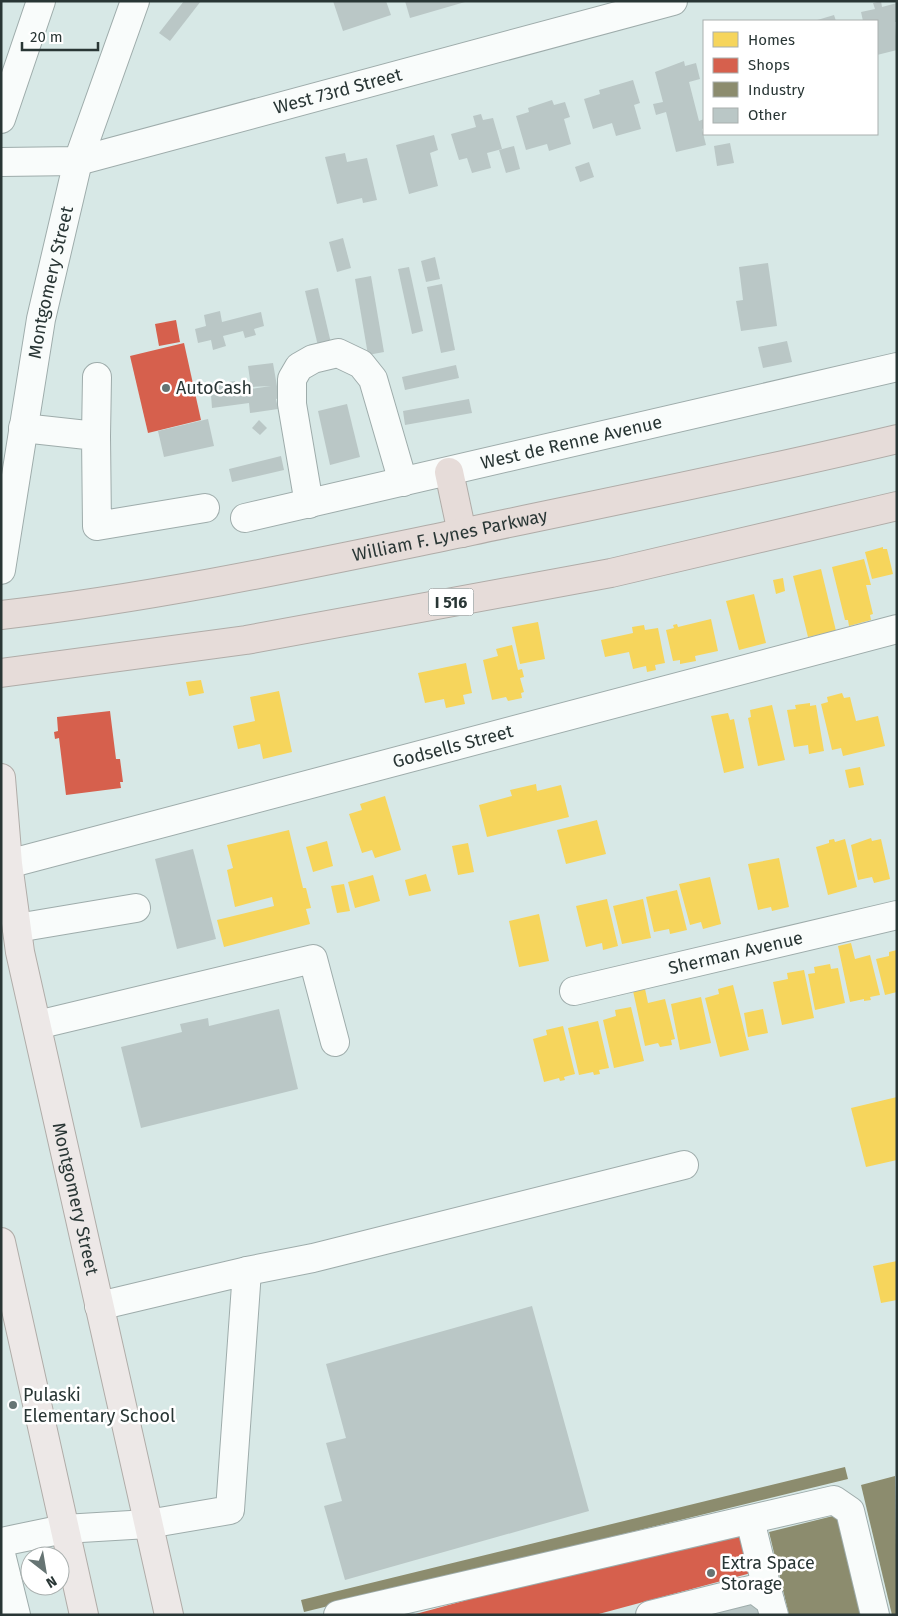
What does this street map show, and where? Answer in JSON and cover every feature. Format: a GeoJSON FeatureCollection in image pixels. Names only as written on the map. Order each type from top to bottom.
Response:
{"type":"FeatureCollection","features":[{"type":"Feature","properties":{"kind":"highway","name":"William F. Lynes Parkway"},"geometry":{"type":"LineString","coordinates":[[1,615],[72,607],[318,563],[793,464],[897,439]]}},
{"type":"Feature","properties":{"kind":"highway"},"geometry":{"type":"LineString","coordinates":[[449,472],[462,533]]}},
{"type":"Feature","properties":{"kind":"highway","name":"I 516"},"geometry":{"type":"LineString","coordinates":[[1,672],[246,640],[611,573],[897,506]]}},
{"type":"Feature","properties":{"kind":"main road","name":"Montgomery Street"},"geometry":{"type":"LineString","coordinates":[[1,778],[8,864],[17,928],[99,1306],[169,1615]]}},
{"type":"Feature","properties":{"kind":"main road"},"geometry":{"type":"LineString","coordinates":[[1,1242],[7,1298],[84,1615]]}},
{"type":"Feature","properties":{"kind":"street"},"geometry":{"type":"LineString","coordinates":[[1,119],[41,1]]}},
{"type":"Feature","properties":{"kind":"street","name":"Montgomery Street"},"geometry":{"type":"LineString","coordinates":[[1,570],[41,319],[78,161],[135,1]]}},
{"type":"Feature","properties":{"kind":"street","name":"West 73rd Street"},"geometry":{"type":"LineString","coordinates":[[1,162],[78,161],[673,1]]}},
{"type":"Feature","properties":{"kind":"street"},"geometry":{"type":"LineString","coordinates":[[308,504],[292,404],[292,379],[299,367],[313,359],[338,353],[361,364],[373,379],[403,482]]}},
{"type":"Feature","properties":{"kind":"street","name":"West de Renne Avenue"},"geometry":{"type":"LineString","coordinates":[[245,518],[897,367]]}},
{"type":"Feature","properties":{"kind":"street"},"geometry":{"type":"LineString","coordinates":[[97,377],[98,526],[205,508]]}},
{"type":"Feature","properties":{"kind":"street"},"geometry":{"type":"LineString","coordinates":[[23,428],[96,436]]}},
{"type":"Feature","properties":{"kind":"street","name":"Godsells Street"},"geometry":{"type":"LineString","coordinates":[[8,864],[897,629]]}},
{"type":"Feature","properties":{"kind":"street"},"geometry":{"type":"LineString","coordinates":[[17,928],[136,908]]}},
{"type":"Feature","properties":{"kind":"street","name":"Sherman Avenue"},"geometry":{"type":"LineString","coordinates":[[574,991],[897,915]]}},
{"type":"Feature","properties":{"kind":"street"},"geometry":{"type":"LineString","coordinates":[[37,1025],[313,959],[334,1042]]}},
{"type":"Feature","properties":{"kind":"street"},"geometry":{"type":"LineString","coordinates":[[99,1306],[247,1271],[313,1258],[684,1166]]}},
{"type":"Feature","properties":{"kind":"street"},"geometry":{"type":"LineString","coordinates":[[1,1542],[64,1529],[148,1524],[230,1510],[247,1271]]}},
{"type":"Feature","properties":{"kind":"street"},"geometry":{"type":"LineString","coordinates":[[338,1615],[834,1500],[850,1511],[875,1615]]}},
{"type":"Feature","properties":{"kind":"street"},"geometry":{"type":"LineString","coordinates":[[750,1520],[772,1608]]}},
{"type":"Feature","properties":{"kind":"street"},"geometry":{"type":"LineString","coordinates":[[1,1554],[16,1615]]}},
{"type":"Feature","properties":{"kind":"street"},"geometry":{"type":"LineString","coordinates":[[650,1615],[754,1589],[772,1608]]}},
{"type":"Feature","properties":{"kind":"building: Homes"},"geometry":{"type":"Polygon","coordinates":[[[883,547],[883,549],[887,549],[893,574],[872,579],[865,552],[883,547]]]}},
{"type":"Feature","properties":{"kind":"building: Homes"},"geometry":{"type":"Polygon","coordinates":[[[864,559],[871,585],[866,585],[873,614],[870,615],[871,620],[849,626],[848,620],[845,620],[832,567],[864,559]]]}},
{"type":"Feature","properties":{"kind":"building: Homes"},"geometry":{"type":"Polygon","coordinates":[[[821,569],[836,631],[808,637],[793,576],[821,569]]]}},
{"type":"Feature","properties":{"kind":"building: Homes"},"geometry":{"type":"Polygon","coordinates":[[[783,578],[785,591],[776,594],[773,580],[783,578]]]}},
{"type":"Feature","properties":{"kind":"building: Homes"},"geometry":{"type":"Polygon","coordinates":[[[754,594],[766,643],[739,650],[726,601],[754,594]]]}},
{"type":"Feature","properties":{"kind":"building: Homes"},"geometry":{"type":"Polygon","coordinates":[[[711,619],[718,651],[695,656],[696,661],[680,664],[680,660],[673,661],[666,630],[674,628],[673,625],[677,624],[678,627],[711,619]]]}},
{"type":"Feature","properties":{"kind":"building: Homes"},"geometry":{"type":"Polygon","coordinates":[[[538,622],[545,659],[520,664],[512,627],[538,622]]]}},
{"type":"Feature","properties":{"kind":"building: Homes"},"geometry":{"type":"Polygon","coordinates":[[[644,625],[645,630],[658,628],[665,663],[655,665],[656,670],[647,672],[646,666],[633,669],[629,652],[605,657],[601,640],[633,633],[632,627],[644,625]]]}},
{"type":"Feature","properties":{"kind":"building: Homes"},"geometry":{"type":"Polygon","coordinates":[[[512,645],[518,670],[522,669],[524,677],[520,678],[524,692],[521,693],[522,698],[508,701],[506,697],[492,700],[483,660],[498,656],[496,649],[512,645]]]}},
{"type":"Feature","properties":{"kind":"building: Homes"},"geometry":{"type":"Polygon","coordinates":[[[466,663],[472,693],[463,695],[465,704],[446,708],[444,699],[425,703],[418,673],[466,663]]]}},
{"type":"Feature","properties":{"kind":"building: Homes"},"geometry":{"type":"Polygon","coordinates":[[[201,680],[204,693],[189,696],[186,682],[201,680]]]}},
{"type":"Feature","properties":{"kind":"building: Homes"},"geometry":{"type":"Polygon","coordinates":[[[279,691],[292,752],[263,759],[260,744],[238,749],[233,726],[255,721],[250,697],[279,691]]]}},
{"type":"Feature","properties":{"kind":"building: Homes"},"geometry":{"type":"Polygon","coordinates":[[[842,693],[844,698],[850,697],[856,721],[878,716],[885,746],[843,756],[841,748],[832,750],[821,704],[828,702],[827,697],[842,693]]]}},
{"type":"Feature","properties":{"kind":"building: Homes"},"geometry":{"type":"Polygon","coordinates":[[[810,703],[810,706],[816,705],[824,751],[809,754],[808,745],[794,747],[787,710],[796,709],[795,705],[810,703]]]}},
{"type":"Feature","properties":{"kind":"building: Homes"},"geometry":{"type":"Polygon","coordinates":[[[772,705],[785,760],[758,766],[748,718],[751,717],[750,710],[772,705]]]}},
{"type":"Feature","properties":{"kind":"building: Homes"},"geometry":{"type":"Polygon","coordinates":[[[728,713],[730,720],[734,719],[744,768],[724,773],[711,716],[728,713]]]}},
{"type":"Feature","properties":{"kind":"building: Homes"},"geometry":{"type":"Polygon","coordinates":[[[860,767],[864,785],[849,788],[845,770],[860,767]]]}},
{"type":"Feature","properties":{"kind":"building: Homes"},"geometry":{"type":"Polygon","coordinates":[[[536,784],[537,791],[561,785],[569,817],[487,837],[479,805],[512,796],[510,790],[536,784]]]}},
{"type":"Feature","properties":{"kind":"building: Homes"},"geometry":{"type":"Polygon","coordinates":[[[385,796],[401,850],[375,858],[372,850],[362,853],[349,814],[362,810],[360,804],[385,796]]]}},
{"type":"Feature","properties":{"kind":"building: Homes"},"geometry":{"type":"Polygon","coordinates":[[[597,820],[606,854],[566,864],[557,830],[597,820]]]}},
{"type":"Feature","properties":{"kind":"building: Homes"},"geometry":{"type":"Polygon","coordinates":[[[289,830],[303,888],[306,888],[311,908],[306,909],[310,924],[224,947],[217,920],[274,906],[272,897],[235,907],[227,870],[233,868],[227,845],[289,830]]]}},
{"type":"Feature","properties":{"kind":"building: Homes"},"geometry":{"type":"Polygon","coordinates":[[[871,838],[872,841],[881,839],[890,879],[874,883],[872,877],[858,880],[851,845],[871,838]]]}},
{"type":"Feature","properties":{"kind":"building: Homes"},"geometry":{"type":"Polygon","coordinates":[[[834,839],[835,842],[845,839],[857,887],[828,895],[816,847],[829,843],[829,840],[834,839]]]}},
{"type":"Feature","properties":{"kind":"building: Homes"},"geometry":{"type":"Polygon","coordinates":[[[327,841],[333,866],[313,872],[306,847],[327,841]]]}},
{"type":"Feature","properties":{"kind":"building: Homes"},"geometry":{"type":"Polygon","coordinates":[[[468,843],[474,872],[458,875],[452,846],[468,843]]]}},
{"type":"Feature","properties":{"kind":"building: Homes"},"geometry":{"type":"Polygon","coordinates":[[[779,858],[789,907],[772,911],[771,907],[758,910],[748,864],[779,858]]]}},
{"type":"Feature","properties":{"kind":"building: Homes"},"geometry":{"type":"Polygon","coordinates":[[[426,874],[431,891],[409,896],[405,880],[426,874]]]}},
{"type":"Feature","properties":{"kind":"building: Homes"},"geometry":{"type":"Polygon","coordinates":[[[373,875],[380,901],[355,908],[348,882],[373,875]]]}},
{"type":"Feature","properties":{"kind":"building: Homes"},"geometry":{"type":"Polygon","coordinates":[[[710,877],[721,924],[703,929],[701,922],[690,925],[679,884],[710,877]]]}},
{"type":"Feature","properties":{"kind":"building: Homes"},"geometry":{"type":"Polygon","coordinates":[[[344,884],[350,911],[337,913],[331,886],[344,884]]]}},
{"type":"Feature","properties":{"kind":"building: Homes"},"geometry":{"type":"Polygon","coordinates":[[[677,890],[687,930],[670,934],[669,929],[654,932],[646,897],[677,890]]]}},
{"type":"Feature","properties":{"kind":"building: Homes"},"geometry":{"type":"Polygon","coordinates":[[[607,899],[618,946],[603,950],[602,943],[586,947],[576,906],[607,899]]]}},
{"type":"Feature","properties":{"kind":"building: Homes"},"geometry":{"type":"Polygon","coordinates":[[[643,899],[651,938],[622,944],[613,906],[643,899]]]}},
{"type":"Feature","properties":{"kind":"building: Homes"},"geometry":{"type":"Polygon","coordinates":[[[539,914],[549,961],[519,967],[509,921],[539,914]]]}},
{"type":"Feature","properties":{"kind":"building: Homes"},"geometry":{"type":"Polygon","coordinates":[[[851,943],[855,959],[870,955],[880,995],[870,997],[871,1000],[864,1001],[864,999],[850,1002],[838,946],[851,943]]]}},
{"type":"Feature","properties":{"kind":"building: Homes"},"geometry":{"type":"Polygon","coordinates":[[[897,950],[897,992],[885,995],[876,959],[889,956],[889,952],[897,950]]]}},
{"type":"Feature","properties":{"kind":"building: Homes"},"geometry":{"type":"Polygon","coordinates":[[[830,964],[831,969],[838,968],[845,1003],[815,1010],[808,974],[815,973],[814,967],[830,964]]]}},
{"type":"Feature","properties":{"kind":"building: Homes"},"geometry":{"type":"Polygon","coordinates":[[[804,970],[814,1018],[782,1025],[773,982],[788,979],[787,973],[804,970]]]}},
{"type":"Feature","properties":{"kind":"building: Homes"},"geometry":{"type":"Polygon","coordinates":[[[733,985],[749,1050],[720,1057],[705,998],[719,994],[718,989],[733,985]]]}},
{"type":"Feature","properties":{"kind":"building: Homes"},"geometry":{"type":"Polygon","coordinates":[[[645,989],[648,1003],[665,999],[675,1039],[671,1040],[672,1045],[660,1047],[658,1043],[645,1046],[633,991],[645,989]]]}},
{"type":"Feature","properties":{"kind":"building: Homes"},"geometry":{"type":"Polygon","coordinates":[[[701,997],[711,1043],[680,1050],[671,1004],[701,997]]]}},
{"type":"Feature","properties":{"kind":"building: Homes"},"geometry":{"type":"Polygon","coordinates":[[[631,1007],[644,1061],[614,1068],[603,1020],[616,1016],[615,1010],[631,1007]]]}},
{"type":"Feature","properties":{"kind":"building: Homes"},"geometry":{"type":"Polygon","coordinates":[[[763,1009],[768,1033],[748,1037],[744,1013],[763,1009]]]}},
{"type":"Feature","properties":{"kind":"building: Homes"},"geometry":{"type":"Polygon","coordinates":[[[598,1021],[609,1068],[599,1070],[600,1074],[594,1075],[593,1072],[579,1075],[568,1028],[598,1021]]]}},
{"type":"Feature","properties":{"kind":"building: Homes"},"geometry":{"type":"Polygon","coordinates":[[[563,1026],[575,1074],[564,1077],[565,1080],[560,1081],[559,1078],[544,1082],[533,1039],[547,1035],[546,1030],[563,1026]]]}},
{"type":"Feature","properties":{"kind":"building: Homes"},"geometry":{"type":"Polygon","coordinates":[[[897,1097],[897,1160],[866,1167],[851,1108],[897,1097]]]}},
{"type":"Feature","properties":{"kind":"building: Homes"},"geometry":{"type":"Polygon","coordinates":[[[897,1261],[897,1300],[881,1303],[873,1266],[897,1261]]]}},
{"type":"Feature","properties":{"kind":"building: Shops"},"geometry":{"type":"Polygon","coordinates":[[[176,320],[180,342],[159,346],[155,324],[176,320]]]}},
{"type":"Feature","properties":{"kind":"building: Shops","name":"AutoCash"},"geometry":{"type":"Polygon","coordinates":[[[184,343],[201,420],[148,433],[130,356],[184,343]]]}},
{"type":"Feature","properties":{"kind":"building: Shops"},"geometry":{"type":"Polygon","coordinates":[[[110,711],[116,759],[120,759],[123,782],[120,782],[121,788],[66,795],[59,738],[55,739],[54,732],[58,731],[57,717],[110,711]]]}},
{"type":"Feature","properties":{"kind":"building: Shops"},"geometry":{"type":"Polygon","coordinates":[[[739,1526],[751,1573],[595,1615],[412,1615],[739,1526]]]}},
{"type":"Feature","properties":{"kind":"building: Industry"},"geometry":{"type":"Polygon","coordinates":[[[845,1467],[848,1479],[304,1612],[301,1600],[845,1467]]]}},
{"type":"Feature","properties":{"kind":"building: Industry"},"geometry":{"type":"Polygon","coordinates":[[[895,1476],[897,1615],[892,1615],[861,1485],[895,1476]]]}},
{"type":"Feature","properties":{"kind":"building: Industry"},"geometry":{"type":"Polygon","coordinates":[[[837,1515],[862,1615],[789,1615],[769,1532],[837,1515]]]}},
{"type":"Feature","properties":{"kind":"building: Other"},"geometry":{"type":"Polygon","coordinates":[[[184,1],[201,1],[170,41],[159,33],[184,1]]]}},
{"type":"Feature","properties":{"kind":"building: Other"},"geometry":{"type":"Polygon","coordinates":[[[333,1],[386,1],[391,15],[343,31],[333,1]]]}},
{"type":"Feature","properties":{"kind":"building: Other"},"geometry":{"type":"Polygon","coordinates":[[[405,1],[465,1],[465,2],[410,18],[405,1]]]}},
{"type":"Feature","properties":{"kind":"building: Other"},"geometry":{"type":"Polygon","coordinates":[[[881,1],[882,7],[897,3],[897,22],[895,22],[897,50],[878,55],[878,20],[863,20],[861,12],[875,9],[873,3],[881,1]]]}},
{"type":"Feature","properties":{"kind":"building: Other"},"geometry":{"type":"Polygon","coordinates":[[[834,15],[836,20],[817,20],[834,15]]]}},
{"type":"Feature","properties":{"kind":"building: Other"},"geometry":{"type":"Polygon","coordinates":[[[684,61],[685,66],[696,63],[700,79],[689,82],[699,121],[703,119],[702,129],[706,145],[676,152],[666,112],[656,115],[653,104],[663,102],[655,72],[684,61]]]}},
{"type":"Feature","properties":{"kind":"building: Other"},"geometry":{"type":"Polygon","coordinates":[[[633,80],[640,103],[634,105],[641,129],[616,136],[612,123],[593,129],[584,99],[600,94],[599,90],[633,80]]]}},
{"type":"Feature","properties":{"kind":"building: Other"},"geometry":{"type":"Polygon","coordinates":[[[552,100],[554,105],[565,102],[570,117],[564,119],[571,144],[549,151],[547,144],[526,150],[516,116],[529,112],[528,108],[552,100]]]}},
{"type":"Feature","properties":{"kind":"building: Other"},"geometry":{"type":"Polygon","coordinates":[[[481,114],[483,120],[493,118],[502,149],[487,153],[491,168],[472,173],[467,158],[459,160],[451,134],[476,127],[473,116],[481,114]]]}},
{"type":"Feature","properties":{"kind":"building: Other"},"geometry":{"type":"Polygon","coordinates":[[[434,135],[438,150],[430,153],[438,186],[409,194],[396,145],[434,135]]]}},
{"type":"Feature","properties":{"kind":"building: Other"},"geometry":{"type":"Polygon","coordinates":[[[730,143],[734,163],[717,166],[714,146],[730,143]]]}},
{"type":"Feature","properties":{"kind":"building: Other"},"geometry":{"type":"Polygon","coordinates":[[[514,146],[520,169],[506,173],[499,150],[514,146]]]}},
{"type":"Feature","properties":{"kind":"building: Other"},"geometry":{"type":"Polygon","coordinates":[[[345,153],[347,162],[367,158],[377,200],[363,203],[362,198],[337,204],[325,157],[345,153]]]}},
{"type":"Feature","properties":{"kind":"building: Other"},"geometry":{"type":"Polygon","coordinates":[[[589,162],[594,177],[580,182],[575,167],[589,162]]]}},
{"type":"Feature","properties":{"kind":"building: Other"},"geometry":{"type":"Polygon","coordinates":[[[343,238],[351,268],[337,272],[329,242],[343,238]]]}},
{"type":"Feature","properties":{"kind":"building: Other"},"geometry":{"type":"Polygon","coordinates":[[[435,257],[440,279],[426,282],[421,261],[435,257]]]}},
{"type":"Feature","properties":{"kind":"building: Other"},"geometry":{"type":"Polygon","coordinates":[[[768,263],[777,326],[741,331],[736,301],[743,300],[739,267],[768,263]]]}},
{"type":"Feature","properties":{"kind":"building: Other"},"geometry":{"type":"Polygon","coordinates":[[[409,267],[423,331],[412,334],[398,269],[409,267]]]}},
{"type":"Feature","properties":{"kind":"building: Other"},"geometry":{"type":"Polygon","coordinates":[[[371,276],[384,352],[368,355],[355,279],[371,276]]]}},
{"type":"Feature","properties":{"kind":"building: Other"},"geometry":{"type":"Polygon","coordinates":[[[442,284],[455,350],[441,353],[427,287],[442,284]]]}},
{"type":"Feature","properties":{"kind":"building: Other"},"geometry":{"type":"Polygon","coordinates":[[[318,288],[331,343],[318,346],[305,291],[318,288]]]}},
{"type":"Feature","properties":{"kind":"building: Other"},"geometry":{"type":"Polygon","coordinates":[[[220,311],[222,322],[261,312],[264,326],[254,329],[256,335],[245,338],[243,331],[223,336],[226,346],[213,350],[211,340],[198,343],[195,329],[206,326],[204,315],[220,311]]]}},
{"type":"Feature","properties":{"kind":"building: Other"},"geometry":{"type":"Polygon","coordinates":[[[787,341],[792,362],[763,368],[758,347],[787,341]]]}},
{"type":"Feature","properties":{"kind":"building: Other"},"geometry":{"type":"Polygon","coordinates":[[[273,363],[279,398],[276,399],[278,409],[250,413],[249,403],[212,408],[211,395],[216,394],[214,384],[235,381],[236,391],[271,386],[251,387],[248,366],[273,363]]]}},
{"type":"Feature","properties":{"kind":"building: Other"},"geometry":{"type":"Polygon","coordinates":[[[456,365],[459,378],[405,390],[402,377],[456,365]]]}},
{"type":"Feature","properties":{"kind":"building: Other"},"geometry":{"type":"Polygon","coordinates":[[[469,399],[472,413],[405,425],[403,411],[469,399]]]}},
{"type":"Feature","properties":{"kind":"building: Other"},"geometry":{"type":"Polygon","coordinates":[[[347,404],[360,457],[330,465],[318,411],[347,404]]]}},
{"type":"Feature","properties":{"kind":"building: Other"},"geometry":{"type":"Polygon","coordinates":[[[208,419],[214,446],[164,457],[158,431],[208,419]]]}},
{"type":"Feature","properties":{"kind":"building: Other"},"geometry":{"type":"Polygon","coordinates":[[[259,420],[267,428],[260,435],[252,428],[259,420]]]}},
{"type":"Feature","properties":{"kind":"building: Other"},"geometry":{"type":"Polygon","coordinates":[[[281,456],[284,470],[232,482],[229,469],[281,456]]]}},
{"type":"Feature","properties":{"kind":"building: Other"},"geometry":{"type":"Polygon","coordinates":[[[193,849],[216,939],[177,949],[155,859],[193,849]]]}},
{"type":"Feature","properties":{"kind":"building: Other"},"geometry":{"type":"Polygon","coordinates":[[[279,1009],[298,1089],[141,1128],[121,1047],[182,1032],[180,1024],[208,1018],[209,1026],[279,1009]]]}},
{"type":"Feature","properties":{"kind":"building: Other"},"geometry":{"type":"Polygon","coordinates":[[[532,1306],[589,1511],[345,1580],[324,1506],[342,1501],[326,1443],[346,1438],[326,1364],[532,1306]]]}},
{"type":"Feature","properties":{"kind":"building: Other"},"geometry":{"type":"Polygon","coordinates":[[[754,1599],[759,1615],[720,1615],[719,1609],[754,1599]]]}},
{"type":"Feature","properties":{"kind":"place","name":"AutoCash"},"geometry":{"type":"Point","coordinates":[166,388]}},
{"type":"Feature","properties":{"kind":"place","name":"Pulaski Elementary School"},"geometry":{"type":"Point","coordinates":[13,1405]}},
{"type":"Feature","properties":{"kind":"place","name":"Extra Space Storage"},"geometry":{"type":"Point","coordinates":[711,1573]}}]}
